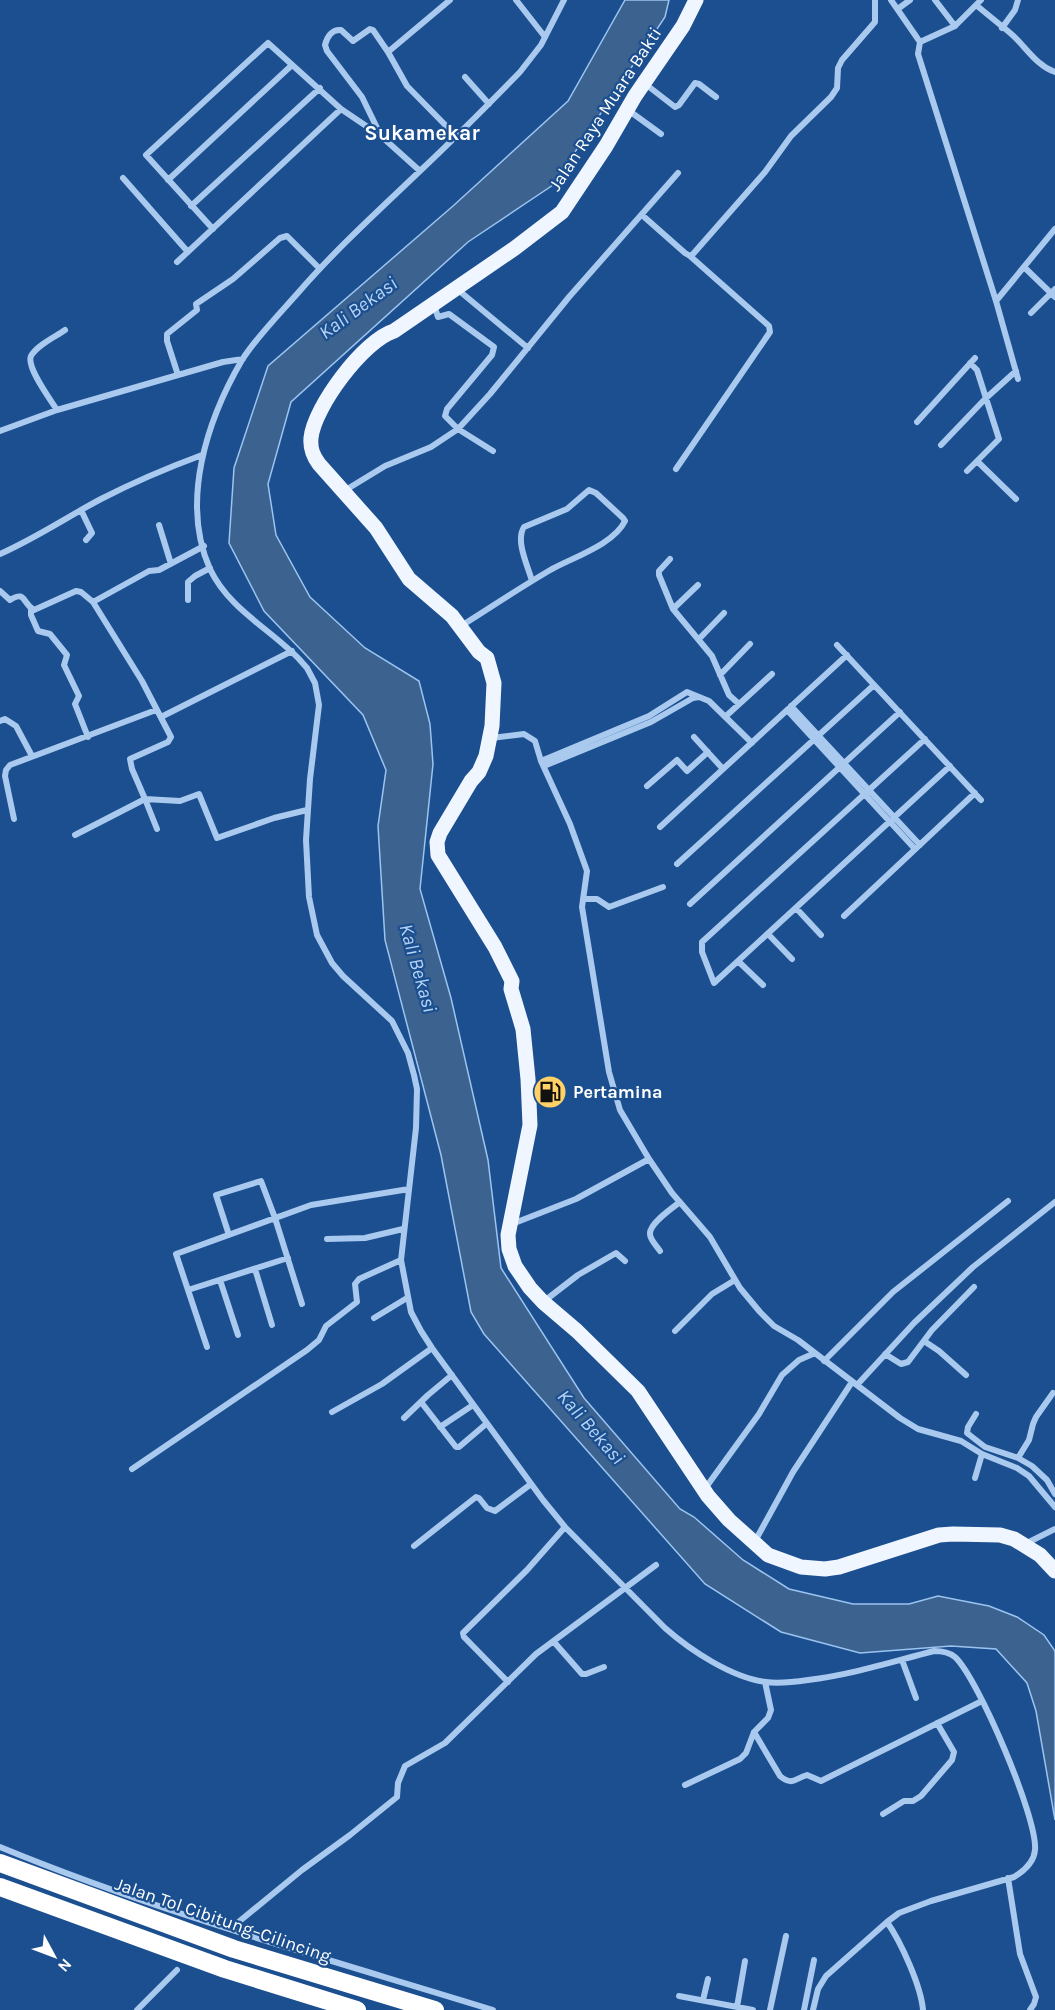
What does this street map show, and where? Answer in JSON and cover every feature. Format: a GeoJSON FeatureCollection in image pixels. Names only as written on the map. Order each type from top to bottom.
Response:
{"type":"FeatureCollection","features":[{"type":"Feature","properties":{"kind":"highway","name":"Jalan Tol Cibitung–Cilincing"},"geometry":{"type":"LineString","coordinates":[[0,1863],[234,1950],[435,2010]]}},
{"type":"Feature","properties":{"kind":"highway"},"geometry":{"type":"LineString","coordinates":[[0,1887],[225,1969],[357,2010]]}},
{"type":"Feature","properties":{"kind":"main road","name":"Jalan Raya Muara Bakti"},"geometry":{"type":"LineString","coordinates":[[696,0],[676,37],[562,212],[457,289],[394,331],[383,334],[366,348],[336,386],[316,420],[310,439],[313,456],[376,528],[409,579],[461,626],[479,652],[487,658],[494,683],[490,738],[486,756],[479,772],[471,781],[437,842],[438,855],[495,947],[512,981],[511,989],[523,1029],[530,1125],[508,1235],[511,1257],[522,1277],[543,1302],[577,1331],[638,1391],[704,1490],[729,1520],[768,1555],[790,1564],[825,1569],[860,1561],[939,1535],[1000,1535],[1025,1545],[1040,1555],[1055,1571]]}},
{"type":"Feature","properties":{"kind":"street"},"geometry":{"type":"LineString","coordinates":[[388,52],[450,0]]}},
{"type":"Feature","properties":{"kind":"street"},"geometry":{"type":"LineString","coordinates":[[516,0],[545,37]]}},
{"type":"Feature","properties":{"kind":"street"},"geometry":{"type":"LineString","coordinates":[[554,0],[563,3],[545,37],[520,72],[319,268],[243,359],[217,415],[202,455],[198,506],[210,568],[231,600],[292,651],[312,676],[319,705],[307,810],[306,873],[310,907],[317,935],[332,963],[392,1022],[408,1053],[414,1075],[417,1115],[401,1260],[407,1298],[421,1331],[486,1424],[565,1527],[679,1640],[725,1668],[765,1683],[787,1683],[833,1677],[933,1651],[953,1655],[982,1701],[1013,1770],[1026,1805],[1035,1843],[1034,1857],[1027,1868],[1008,1878],[899,1913],[826,1976],[818,1989],[813,2010]]}},
{"type":"Feature","properties":{"kind":"street"},"geometry":{"type":"LineString","coordinates":[[690,256],[765,172],[791,136],[831,97],[837,88],[838,68],[842,60],[874,22],[875,0]]}},
{"type":"Feature","properties":{"kind":"street"},"geometry":{"type":"LineString","coordinates":[[891,0],[899,8],[920,42],[918,54],[996,301],[1018,379]]}},
{"type":"Feature","properties":{"kind":"street"},"geometry":{"type":"LineString","coordinates":[[899,8],[910,0]]}},
{"type":"Feature","properties":{"kind":"street"},"geometry":{"type":"LineString","coordinates":[[935,0],[955,26]]}},
{"type":"Feature","properties":{"kind":"street"},"geometry":{"type":"LineString","coordinates":[[1002,28],[1015,10],[1018,0]]}},
{"type":"Feature","properties":{"kind":"street"},"geometry":{"type":"LineString","coordinates":[[920,42],[955,26],[979,2],[1002,28],[1036,60],[1055,72]]}},
{"type":"Feature","properties":{"kind":"street"},"geometry":{"type":"LineString","coordinates":[[381,136],[366,103],[327,51],[325,45],[327,39],[336,30],[341,30],[353,41],[370,29],[375,33],[407,86],[456,136]]}},
{"type":"Feature","properties":{"kind":"street"},"geometry":{"type":"LineString","coordinates":[[213,229],[146,155],[268,43],[341,109],[381,136],[420,171]]}},
{"type":"Feature","properties":{"kind":"street"},"geometry":{"type":"LineString","coordinates":[[168,180],[292,65]]}},
{"type":"Feature","properties":{"kind":"street"},"geometry":{"type":"LineString","coordinates":[[465,77],[489,104]]}},
{"type":"Feature","properties":{"kind":"street"},"geometry":{"type":"LineString","coordinates":[[644,83],[675,107],[695,83],[716,97]]}},
{"type":"Feature","properties":{"kind":"street"},"geometry":{"type":"LineString","coordinates":[[191,206],[320,88]]}},
{"type":"Feature","properties":{"kind":"street"},"geometry":{"type":"LineString","coordinates":[[177,262],[341,109]]}},
{"type":"Feature","properties":{"kind":"street"},"geometry":{"type":"LineString","coordinates":[[627,110],[661,134]]}},
{"type":"Feature","properties":{"kind":"street"},"geometry":{"type":"LineString","coordinates":[[344,491],[385,466],[431,447],[458,429],[678,173]]}},
{"type":"Feature","properties":{"kind":"street"},"geometry":{"type":"LineString","coordinates":[[123,178],[188,252]]}},
{"type":"Feature","properties":{"kind":"street"},"geometry":{"type":"LineString","coordinates":[[642,214],[769,326],[770,332],[676,469]]}},
{"type":"Feature","properties":{"kind":"street"},"geometry":{"type":"LineString","coordinates":[[996,301],[1055,229]]}},
{"type":"Feature","properties":{"kind":"street"},"geometry":{"type":"LineString","coordinates":[[178,375],[168,347],[167,334],[197,310],[196,304],[201,299],[213,294],[233,279],[280,238],[287,236],[319,268]]}},
{"type":"Feature","properties":{"kind":"street"},"geometry":{"type":"LineString","coordinates":[[1024,267],[1054,293],[1031,312]]}},
{"type":"Feature","properties":{"kind":"street"},"geometry":{"type":"LineString","coordinates":[[457,289],[528,348]]}},
{"type":"Feature","properties":{"kind":"street"},"geometry":{"type":"LineString","coordinates":[[434,304],[438,317],[449,314],[495,350],[480,372],[445,413],[446,419],[458,429],[493,451]]}},
{"type":"Feature","properties":{"kind":"street"},"geometry":{"type":"LineString","coordinates":[[57,410],[32,370],[30,362],[33,354],[64,330]]}},
{"type":"Feature","properties":{"kind":"street"},"geometry":{"type":"LineString","coordinates":[[0,431],[57,410],[223,362],[243,359]]}},
{"type":"Feature","properties":{"kind":"street"},"geometry":{"type":"LineString","coordinates":[[917,422],[973,360],[999,439],[967,471]]}},
{"type":"Feature","properties":{"kind":"street"},"geometry":{"type":"LineString","coordinates":[[941,445],[985,399],[1016,371]]}},
{"type":"Feature","properties":{"kind":"street"},"geometry":{"type":"LineString","coordinates":[[0,554],[42,534],[81,510],[168,468],[202,455]]}},
{"type":"Feature","properties":{"kind":"street"},"geometry":{"type":"LineString","coordinates":[[977,461],[1016,499]]}},
{"type":"Feature","properties":{"kind":"street"},"geometry":{"type":"LineString","coordinates":[[461,626],[532,581],[609,538],[623,525],[625,521],[623,518],[596,493],[589,490],[572,506],[524,527],[520,534],[521,541],[532,581]]}},
{"type":"Feature","properties":{"kind":"street"},"geometry":{"type":"LineString","coordinates":[[81,510],[92,531],[86,540]]}},
{"type":"Feature","properties":{"kind":"street"},"geometry":{"type":"LineString","coordinates":[[159,525],[171,564]]}},
{"type":"Feature","properties":{"kind":"street"},"geometry":{"type":"LineString","coordinates":[[93,602],[149,571],[159,570],[204,546]]}},
{"type":"Feature","properties":{"kind":"street"},"geometry":{"type":"LineString","coordinates":[[670,559],[659,571],[659,575],[673,609],[712,656],[729,695],[739,704]]}},
{"type":"Feature","properties":{"kind":"street"},"geometry":{"type":"LineString","coordinates":[[188,600],[188,582],[210,568]]}},
{"type":"Feature","properties":{"kind":"street"},"geometry":{"type":"LineString","coordinates":[[673,609],[698,585]]}},
{"type":"Feature","properties":{"kind":"street"},"geometry":{"type":"LineString","coordinates":[[0,591],[10,600],[21,596],[31,609],[31,615],[38,631],[50,634],[68,656],[64,665],[79,696],[75,704],[88,737]]}},
{"type":"Feature","properties":{"kind":"street"},"geometry":{"type":"LineString","coordinates":[[31,609],[36,610],[76,591],[81,592],[93,602],[142,681],[170,734],[170,740],[129,759],[157,829]]}},
{"type":"Feature","properties":{"kind":"street"},"geometry":{"type":"LineString","coordinates":[[699,639],[724,613]]}},
{"type":"Feature","properties":{"kind":"street"},"geometry":{"type":"LineString","coordinates":[[720,675],[750,645]]}},
{"type":"Feature","properties":{"kind":"street"},"geometry":{"type":"LineString","coordinates":[[837,645],[981,800]]}},
{"type":"Feature","properties":{"kind":"street"},"geometry":{"type":"LineString","coordinates":[[161,717],[292,651]]}},
{"type":"Feature","properties":{"kind":"street"},"geometry":{"type":"LineString","coordinates":[[660,827],[847,655]]}},
{"type":"Feature","properties":{"kind":"street"},"geometry":{"type":"LineString","coordinates":[[725,717],[772,674]]}},
{"type":"Feature","properties":{"kind":"street"},"geometry":{"type":"LineString","coordinates":[[677,864],[874,684]]}},
{"type":"Feature","properties":{"kind":"street"},"geometry":{"type":"LineString","coordinates":[[543,763],[699,697],[710,701],[752,743]]}},
{"type":"Feature","properties":{"kind":"street"},"geometry":{"type":"LineString","coordinates":[[789,708],[918,847]]}},
{"type":"Feature","properties":{"kind":"street"},"geometry":{"type":"LineString","coordinates":[[14,819],[6,770],[15,762],[156,711]]}},
{"type":"Feature","properties":{"kind":"street"},"geometry":{"type":"LineString","coordinates":[[690,904],[900,712]]}},
{"type":"Feature","properties":{"kind":"street"},"geometry":{"type":"LineString","coordinates":[[0,721],[4,719],[16,726],[32,756]]}},
{"type":"Feature","properties":{"kind":"street"},"geometry":{"type":"LineString","coordinates":[[490,738],[514,734],[529,736],[535,741],[587,871],[582,907],[609,1072],[620,1110],[649,1159],[680,1202],[710,1237],[744,1293],[774,1326],[798,1340],[854,1384],[918,1429],[961,1441],[982,1454],[1017,1468],[1029,1476],[1055,1507]]}},
{"type":"Feature","properties":{"kind":"street"},"geometry":{"type":"LineString","coordinates":[[694,737],[723,769]]}},
{"type":"Feature","properties":{"kind":"street"},"geometry":{"type":"LineString","coordinates":[[925,739],[702,942],[702,952],[714,983],[950,766]]}},
{"type":"Feature","properties":{"kind":"street"},"geometry":{"type":"LineString","coordinates":[[647,786],[677,760],[687,771],[708,752]]}},
{"type":"Feature","properties":{"kind":"street"},"geometry":{"type":"LineString","coordinates":[[75,835],[145,799],[180,801],[199,794],[217,838],[274,818],[307,810]]}},
{"type":"Feature","properties":{"kind":"street"},"geometry":{"type":"LineString","coordinates":[[844,916],[975,794]]}},
{"type":"Feature","properties":{"kind":"street"},"geometry":{"type":"LineString","coordinates":[[583,899],[597,899],[609,907],[663,887]]}},
{"type":"Feature","properties":{"kind":"street"},"geometry":{"type":"LineString","coordinates":[[796,908],[821,934]]}},
{"type":"Feature","properties":{"kind":"street"},"geometry":{"type":"LineString","coordinates":[[768,934],[792,959]]}},
{"type":"Feature","properties":{"kind":"street"},"geometry":{"type":"LineString","coordinates":[[738,961],[763,985]]}},
{"type":"Feature","properties":{"kind":"street"},"geometry":{"type":"LineString","coordinates":[[510,1224],[576,1199],[649,1159]]}},
{"type":"Feature","properties":{"kind":"street"},"geometry":{"type":"LineString","coordinates":[[229,1235],[216,1195],[261,1180],[276,1218],[302,1304]]}},
{"type":"Feature","properties":{"kind":"street"},"geometry":{"type":"LineString","coordinates":[[207,1347],[176,1254],[311,1205],[409,1189]]}},
{"type":"Feature","properties":{"kind":"street"},"geometry":{"type":"LineString","coordinates":[[824,1361],[893,1292],[1008,1201]]}},
{"type":"Feature","properties":{"kind":"street"},"geometry":{"type":"LineString","coordinates":[[660,1251],[653,1241],[651,1230],[680,1202]]}},
{"type":"Feature","properties":{"kind":"street"},"geometry":{"type":"LineString","coordinates":[[754,1544],[793,1473],[854,1384],[973,1268],[1055,1202]]}},
{"type":"Feature","properties":{"kind":"street"},"geometry":{"type":"LineString","coordinates":[[327,1239],[364,1238],[403,1229]]}},
{"type":"Feature","properties":{"kind":"street"},"geometry":{"type":"LineString","coordinates":[[543,1302],[578,1275],[616,1253],[625,1261]]}},
{"type":"Feature","properties":{"kind":"street"},"geometry":{"type":"LineString","coordinates":[[188,1290],[288,1258]]}},
{"type":"Feature","properties":{"kind":"street"},"geometry":{"type":"LineString","coordinates":[[132,1469],[307,1350],[319,1340],[326,1326],[357,1302],[355,1284],[359,1280],[401,1260]]}},
{"type":"Feature","properties":{"kind":"street"},"geometry":{"type":"LineString","coordinates":[[255,1269],[272,1325]]}},
{"type":"Feature","properties":{"kind":"street"},"geometry":{"type":"LineString","coordinates":[[220,1280],[238,1335]]}},
{"type":"Feature","properties":{"kind":"street"},"geometry":{"type":"LineString","coordinates":[[675,1331],[712,1294],[735,1280]]}},
{"type":"Feature","properties":{"kind":"street"},"geometry":{"type":"LineString","coordinates":[[885,1354],[901,1364],[909,1362],[932,1330],[974,1287]]}},
{"type":"Feature","properties":{"kind":"street"},"geometry":{"type":"LineString","coordinates":[[374,1318],[407,1298]]}},
{"type":"Feature","properties":{"kind":"street"},"geometry":{"type":"LineString","coordinates":[[924,1341],[966,1375]]}},
{"type":"Feature","properties":{"kind":"street"},"geometry":{"type":"LineString","coordinates":[[332,1412],[382,1384],[432,1347]]}},
{"type":"Feature","properties":{"kind":"street"},"geometry":{"type":"LineString","coordinates":[[704,1490],[759,1414],[782,1375],[799,1360],[815,1353]]}},
{"type":"Feature","properties":{"kind":"street"},"geometry":{"type":"LineString","coordinates":[[404,1418],[452,1375]]}},
{"type":"Feature","properties":{"kind":"street"},"geometry":{"type":"LineString","coordinates":[[1018,1458],[1029,1440],[1036,1417],[1053,1393]]}},
{"type":"Feature","properties":{"kind":"street"},"geometry":{"type":"LineString","coordinates":[[421,1402],[454,1446],[458,1448],[486,1424]]}},
{"type":"Feature","properties":{"kind":"street"},"geometry":{"type":"LineString","coordinates":[[440,1427],[473,1405]]}},
{"type":"Feature","properties":{"kind":"street"},"geometry":{"type":"LineString","coordinates":[[961,1441],[976,1414]]}},
{"type":"Feature","properties":{"kind":"street"},"geometry":{"type":"LineString","coordinates":[[967,1433],[985,1447],[1018,1458],[1040,1472],[1055,1494]]}},
{"type":"Feature","properties":{"kind":"street"},"geometry":{"type":"LineString","coordinates":[[975,1478],[982,1454]]}},
{"type":"Feature","properties":{"kind":"street"},"geometry":{"type":"LineString","coordinates":[[414,1546],[476,1497],[487,1508],[495,1511],[531,1484]]}},
{"type":"Feature","properties":{"kind":"street"},"geometry":{"type":"LineString","coordinates":[[508,1682],[464,1637],[463,1633],[527,1570],[565,1527]]}},
{"type":"Feature","properties":{"kind":"street"},"geometry":{"type":"LineString","coordinates":[[1025,1545],[1055,1529]]}},
{"type":"Feature","properties":{"kind":"street"},"geometry":{"type":"LineString","coordinates":[[230,1929],[397,1797],[398,1783],[405,1766],[445,1743],[536,1654],[656,1565]]}},
{"type":"Feature","properties":{"kind":"street"},"geometry":{"type":"LineString","coordinates":[[554,1642],[582,1674],[604,1667]]}},
{"type":"Feature","properties":{"kind":"street"},"geometry":{"type":"LineString","coordinates":[[902,1660],[916,1698]]}},
{"type":"Feature","properties":{"kind":"street"},"geometry":{"type":"LineString","coordinates":[[686,1785],[740,1759],[746,1753],[754,1732],[768,1718],[771,1710],[765,1683]]}},
{"type":"Feature","properties":{"kind":"street"},"geometry":{"type":"LineString","coordinates":[[754,1732],[780,1776],[786,1781],[790,1782],[807,1775],[821,1781],[982,1701]]}},
{"type":"Feature","properties":{"kind":"street"},"geometry":{"type":"LineString","coordinates":[[883,1814],[904,1801],[913,1801],[921,1796],[952,1760],[954,1752],[937,1723]]}},
{"type":"Feature","properties":{"kind":"street"},"geometry":{"type":"LineString","coordinates":[[0,1847],[45,1865],[230,1929],[494,2010]]}},
{"type":"Feature","properties":{"kind":"street"},"geometry":{"type":"LineString","coordinates":[[1008,1878],[1020,1954],[1036,1997],[1030,2010]]}},
{"type":"Feature","properties":{"kind":"street"},"geometry":{"type":"LineString","coordinates":[[886,1922],[895,1933],[916,1981],[924,2010]]}},
{"type":"Feature","properties":{"kind":"street"},"geometry":{"type":"LineString","coordinates":[[770,2010],[786,1936]]}},
{"type":"Feature","properties":{"kind":"street"},"geometry":{"type":"LineString","coordinates":[[804,2010],[814,1960]]}},
{"type":"Feature","properties":{"kind":"street"},"geometry":{"type":"LineString","coordinates":[[734,2008],[746,1961]]}},
{"type":"Feature","properties":{"kind":"street"},"geometry":{"type":"LineString","coordinates":[[137,2010],[177,1970]]}},
{"type":"Feature","properties":{"kind":"street"},"geometry":{"type":"LineString","coordinates":[[703,2001],[708,1979]]}},
{"type":"Feature","properties":{"kind":"street"},"geometry":{"type":"LineString","coordinates":[[679,1996],[753,2010]]}},
{"type":"Feature","properties":{"kind":"water","name":"Kali Bekasi"},"geometry":{"type":"Polygon","coordinates":[[[625,0],[669,0],[665,17],[553,185],[468,242],[291,402],[268,484],[276,535],[310,597],[365,648],[419,681],[430,724],[433,764],[420,889],[451,998],[488,1160],[501,1268],[584,1398],[680,1509],[694,1517],[743,1560],[789,1589],[853,1604],[909,1604],[938,1596],[989,1606],[1017,1617],[1044,1635],[1055,1651],[1055,1820],[1036,1711],[1027,1683],[996,1649],[951,1646],[860,1653],[781,1632],[705,1584],[484,1334],[471,1312],[441,1155],[385,940],[378,826],[386,770],[363,715],[264,611],[229,543],[234,468],[268,366],[453,206],[568,101],[625,0]]]}},
{"type":"Feature","properties":{"kind":"place","name":"Pertamina"},"geometry":{"type":"Point","coordinates":[550,1092]}},
{"type":"Feature","properties":{"kind":"district","name":"Sukamekar"},"geometry":{"type":"Point","coordinates":[422,133]}}]}
